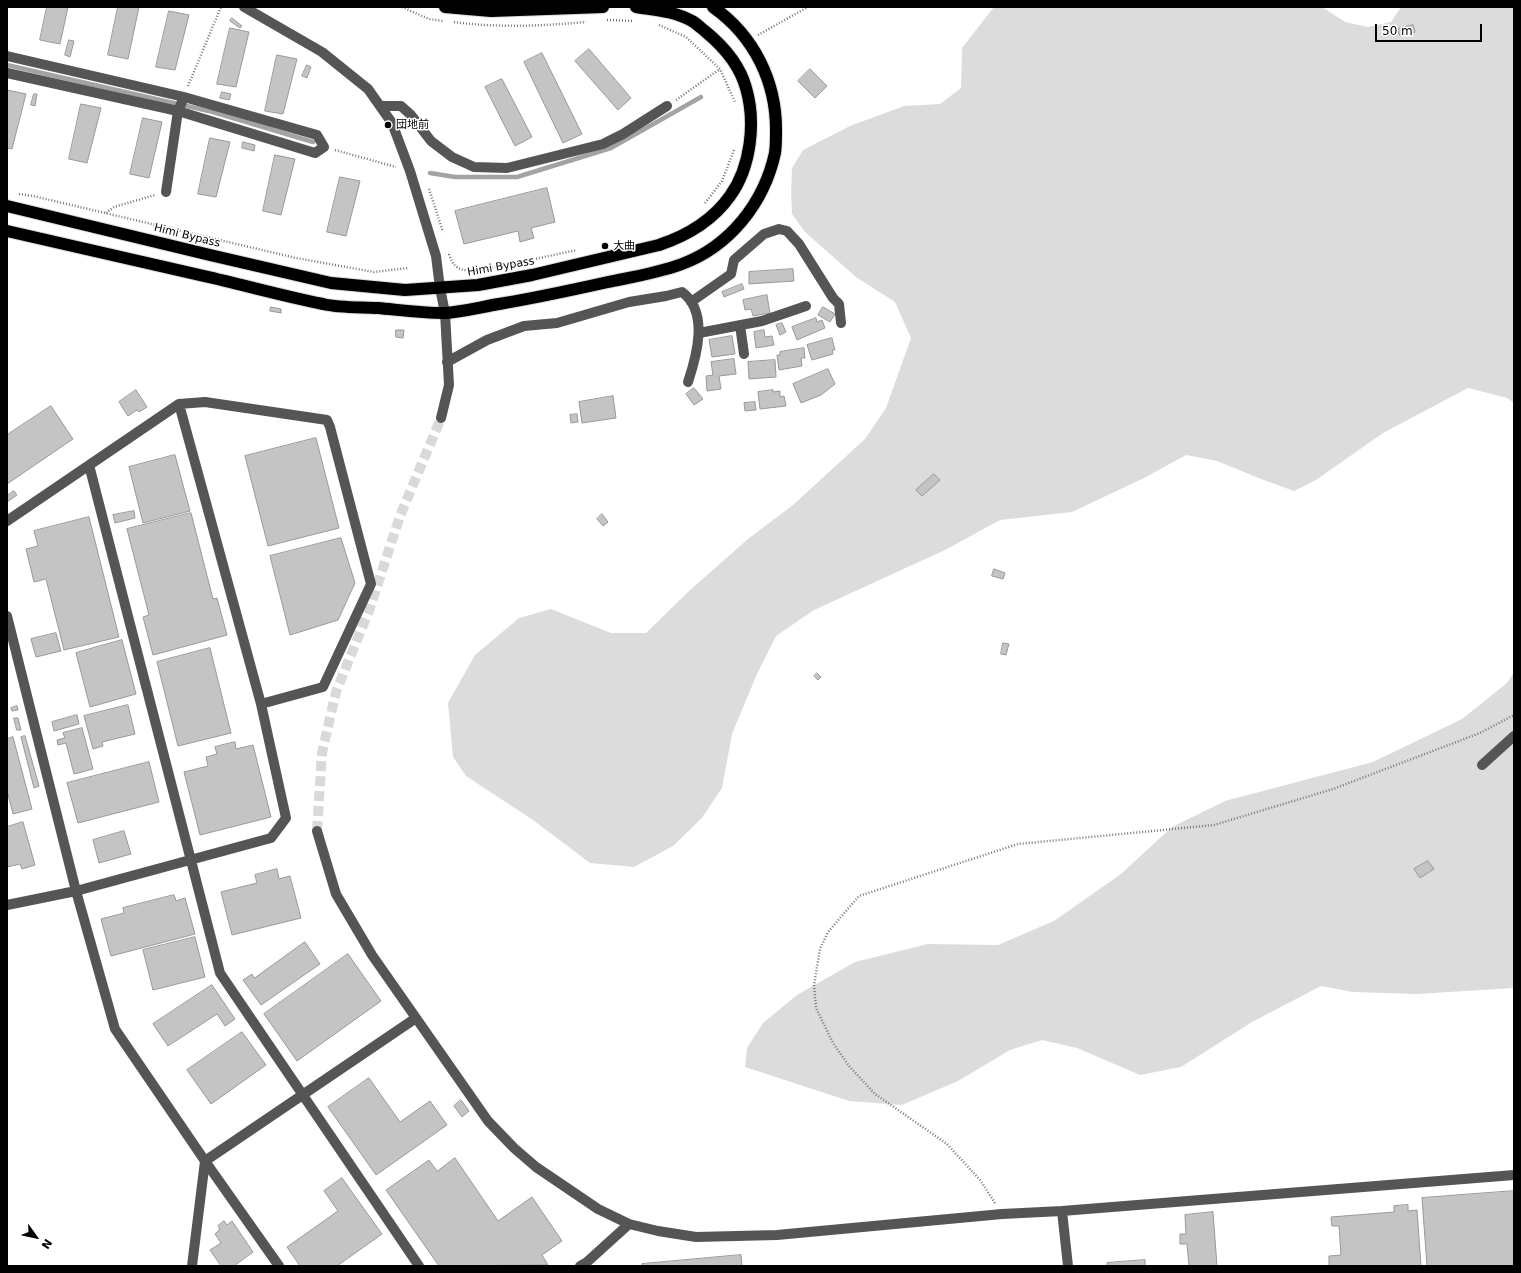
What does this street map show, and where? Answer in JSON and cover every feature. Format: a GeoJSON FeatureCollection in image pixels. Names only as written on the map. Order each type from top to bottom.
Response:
{"type":"FeatureCollection","features":[{"type":"Feature","properties":{"kind":"highway"},"geometry":{"type":"LineString","coordinates":[[446,7],[491,11],[603,7]]}},
{"type":"Feature","properties":{"kind":"highway","name":"Himi Bypass"},"geometry":{"type":"LineString","coordinates":[[7,206],[331,283],[405,290],[478,285],[532,275],[659,245],[674,240],[703,224],[717,212],[731,196],[748,157],[751,114],[746,87],[734,63],[724,49],[692,21],[670,12],[636,7]]}},
{"type":"Feature","properties":{"kind":"highway"},"geometry":{"type":"LineString","coordinates":[[7,231],[325,305],[444,313],[543,296],[663,270],[682,264],[704,254],[721,242],[737,227],[754,206],[766,181],[775,150],[776,116],[770,85],[758,57],[748,40],[727,18],[713,7]]}},
{"type":"Feature","properties":{"kind":"street"},"geometry":{"type":"LineString","coordinates":[[244,7],[322,52],[368,89],[392,123],[410,171],[436,256],[444,313],[449,385],[442,418]]}},
{"type":"Feature","properties":{"kind":"street"},"geometry":{"type":"LineString","coordinates":[[7,56],[183,97],[317,135],[324,147],[315,153],[179,111],[7,73]]}},
{"type":"Feature","properties":{"kind":"street"},"geometry":{"type":"LineString","coordinates":[[66,86],[70,71]]}},
{"type":"Feature","properties":{"kind":"street"},"geometry":{"type":"LineString","coordinates":[[166,192],[179,111],[183,97]]}},
{"type":"Feature","properties":{"kind":"street"},"geometry":{"type":"LineString","coordinates":[[380,106],[401,106],[411,115],[431,141],[452,157],[474,167],[507,168],[602,144],[623,134],[667,106]]}},
{"type":"Feature","properties":{"kind":"street"},"geometry":{"type":"LineString","coordinates":[[691,302],[731,274],[734,260],[764,234],[779,229],[787,231],[799,244],[833,298],[839,304],[841,323]]}},
{"type":"Feature","properties":{"kind":"street"},"geometry":{"type":"LineString","coordinates":[[448,362],[487,340],[524,326],[557,323],[629,302],[682,292],[689,297],[696,313],[699,333],[695,361],[688,382]]}},
{"type":"Feature","properties":{"kind":"street"},"geometry":{"type":"LineString","coordinates":[[699,333],[762,321],[806,306]]}},
{"type":"Feature","properties":{"kind":"street"},"geometry":{"type":"LineString","coordinates":[[740,325],[744,354]]}},
{"type":"Feature","properties":{"kind":"street"},"geometry":{"type":"LineString","coordinates":[[7,521],[179,404],[205,402],[327,420],[332,434],[371,584],[323,687],[261,704]]}},
{"type":"Feature","properties":{"kind":"street"},"geometry":{"type":"LineString","coordinates":[[7,905],[76,891],[191,861],[270,838],[286,818],[261,704],[179,404]]}},
{"type":"Feature","properties":{"kind":"street"},"geometry":{"type":"LineString","coordinates":[[89,465],[220,974],[419,1266]]}},
{"type":"Feature","properties":{"kind":"street"},"geometry":{"type":"LineString","coordinates":[[7,616],[76,891],[115,1029],[279,1266]]}},
{"type":"Feature","properties":{"kind":"street"},"geometry":{"type":"LineString","coordinates":[[1482,765],[1514,736]]}},
{"type":"Feature","properties":{"kind":"street"},"geometry":{"type":"LineString","coordinates":[[317,831],[336,894],[372,955],[488,1121],[514,1148],[536,1167],[598,1209],[629,1224],[658,1231],[696,1237],[776,1235],[1002,1214],[1062,1211],[1514,1175]]}},
{"type":"Feature","properties":{"kind":"street"},"geometry":{"type":"LineString","coordinates":[[192,1266],[205,1161],[416,1018]]}},
{"type":"Feature","properties":{"kind":"street"},"geometry":{"type":"LineString","coordinates":[[1062,1211],[1068,1266]]}},
{"type":"Feature","properties":{"kind":"street"},"geometry":{"type":"LineString","coordinates":[[585,1265],[629,1224]]}},
{"type":"Feature","properties":{"kind":"path"},"geometry":{"type":"LineString","coordinates":[[183,97],[221,7]]}},
{"type":"Feature","properties":{"kind":"path"},"geometry":{"type":"LineString","coordinates":[[748,40],[808,7]]}},
{"type":"Feature","properties":{"kind":"path"},"geometry":{"type":"LineString","coordinates":[[667,106],[720,69]]}},
{"type":"Feature","properties":{"kind":"path"},"geometry":{"type":"LineString","coordinates":[[324,147],[410,171]]}},
{"type":"Feature","properties":{"kind":"path"},"geometry":{"type":"LineString","coordinates":[[106,214],[114,207],[166,192]]}},
{"type":"Feature","properties":{"kind":"path"},"geometry":{"type":"LineString","coordinates":[[14,193],[33,196],[296,258],[374,272],[408,268]]}},
{"type":"Feature","properties":{"kind":"path"},"geometry":{"type":"LineString","coordinates":[[991,1198],[980,1180],[947,1144],[875,1094],[849,1066],[833,1043],[816,1008],[814,985],[820,949],[828,932],[860,896],[1018,844],[1214,825],[1333,789],[1480,733],[1514,715]]}},
{"type":"Feature","properties":{"kind":"shaded area"},"geometry":{"type":"Polygon","coordinates":[[[994,7],[1322,7],[1345,22],[1368,27],[1391,22],[1401,7],[1514,7],[1514,403],[1507,398],[1468,388],[1383,433],[1316,480],[1294,491],[1217,461],[1186,455],[1144,478],[1072,512],[1000,520],[945,550],[814,610],[776,636],[757,674],[732,734],[722,788],[701,819],[673,846],[634,867],[590,863],[533,820],[466,776],[453,757],[448,703],[475,655],[519,618],[551,609],[611,633],[646,633],[689,591],[748,539],[793,505],[865,439],[886,408],[911,338],[895,302],[856,277],[805,232],[792,214],[792,168],[803,150],[850,126],[904,106],[940,104],[961,88],[962,48],[994,7]]]}},
{"type":"Feature","properties":{"kind":"shaded area"},"geometry":{"type":"Polygon","coordinates":[[[1514,672],[1514,988],[1417,994],[1353,992],[1321,986],[1252,1022],[1181,1067],[1140,1075],[1077,1048],[1042,1040],[1010,1050],[958,1081],[902,1105],[849,1101],[745,1067],[747,1048],[763,1023],[797,995],[855,962],[928,944],[998,945],[1054,921],[1121,874],[1172,827],[1225,801],[1373,762],[1462,719],[1507,683],[1514,672]]]}},
{"type":"Feature","properties":{"kind":"building"},"geometry":{"type":"Polygon","coordinates":[[[47,7],[68,7],[60,44],[40,40],[47,7]]]}},
{"type":"Feature","properties":{"kind":"building"},"geometry":{"type":"Polygon","coordinates":[[[118,7],[139,7],[128,59],[108,55],[118,7]]]}},
{"type":"Feature","properties":{"kind":"building"},"geometry":{"type":"Polygon","coordinates":[[[169,11],[189,15],[175,70],[156,67],[169,11]]]}},
{"type":"Feature","properties":{"kind":"building"},"geometry":{"type":"Polygon","coordinates":[[[232,18],[242,26],[240,28],[230,21],[232,18]]]}},
{"type":"Feature","properties":{"kind":"building"},"geometry":{"type":"Polygon","coordinates":[[[1413,25],[1415,32],[1400,36],[1397,29],[1413,25]]]}},
{"type":"Feature","properties":{"kind":"building"},"geometry":{"type":"Polygon","coordinates":[[[230,28],[249,32],[236,87],[217,84],[230,28]]]}},
{"type":"Feature","properties":{"kind":"building"},"geometry":{"type":"Polygon","coordinates":[[[69,40],[74,41],[70,57],[65,55],[69,40]]]}},
{"type":"Feature","properties":{"kind":"building"},"geometry":{"type":"Polygon","coordinates":[[[589,49],[631,98],[618,110],[575,61],[589,49]]]}},
{"type":"Feature","properties":{"kind":"building"},"geometry":{"type":"Polygon","coordinates":[[[542,53],[582,134],[563,143],[524,62],[542,53]]]}},
{"type":"Feature","properties":{"kind":"building"},"geometry":{"type":"Polygon","coordinates":[[[277,55],[297,59],[283,114],[265,111],[277,55]]]}},
{"type":"Feature","properties":{"kind":"building"},"geometry":{"type":"Polygon","coordinates":[[[307,65],[311,67],[307,78],[302,76],[307,65]]]}},
{"type":"Feature","properties":{"kind":"building"},"geometry":{"type":"Polygon","coordinates":[[[810,69],[827,86],[815,98],[798,81],[810,69]]]}},
{"type":"Feature","properties":{"kind":"building"},"geometry":{"type":"Polygon","coordinates":[[[502,79],[532,137],[515,146],[485,87],[502,79]]]}},
{"type":"Feature","properties":{"kind":"building"},"geometry":{"type":"Polygon","coordinates":[[[7,90],[26,94],[12,149],[7,148],[7,90]]]}},
{"type":"Feature","properties":{"kind":"building"},"geometry":{"type":"Polygon","coordinates":[[[222,92],[231,94],[229,100],[220,98],[222,92]]]}},
{"type":"Feature","properties":{"kind":"building"},"geometry":{"type":"Polygon","coordinates":[[[34,94],[37,94],[35,106],[31,105],[34,94]]]}},
{"type":"Feature","properties":{"kind":"building"},"geometry":{"type":"Polygon","coordinates":[[[81,104],[101,108],[87,163],[69,159],[81,104]]]}},
{"type":"Feature","properties":{"kind":"building"},"geometry":{"type":"Polygon","coordinates":[[[143,118],[162,122],[149,178],[130,174],[143,118]]]}},
{"type":"Feature","properties":{"kind":"building"},"geometry":{"type":"Polygon","coordinates":[[[210,138],[230,142],[216,197],[198,194],[210,138]]]}},
{"type":"Feature","properties":{"kind":"building"},"geometry":{"type":"Polygon","coordinates":[[[243,142],[255,145],[254,151],[242,148],[243,142]]]}},
{"type":"Feature","properties":{"kind":"building"},"geometry":{"type":"Polygon","coordinates":[[[275,155],[295,159],[281,215],[263,211],[275,155]]]}},
{"type":"Feature","properties":{"kind":"building"},"geometry":{"type":"Polygon","coordinates":[[[340,177],[360,181],[346,236],[327,232],[340,177]]]}},
{"type":"Feature","properties":{"kind":"building"},"geometry":{"type":"Polygon","coordinates":[[[547,188],[555,222],[531,228],[534,238],[520,242],[518,231],[464,244],[455,211],[547,188]]]}},
{"type":"Feature","properties":{"kind":"building"},"geometry":{"type":"Polygon","coordinates":[[[793,269],[794,281],[749,284],[749,272],[793,269]]]}},
{"type":"Feature","properties":{"kind":"building"},"geometry":{"type":"Polygon","coordinates":[[[742,284],[744,289],[724,297],[722,292],[742,284]]]}},
{"type":"Feature","properties":{"kind":"building"},"geometry":{"type":"Polygon","coordinates":[[[767,295],[770,313],[753,316],[751,309],[745,310],[743,300],[767,295]]]}},
{"type":"Feature","properties":{"kind":"building"},"geometry":{"type":"Polygon","coordinates":[[[271,307],[281,309],[281,313],[270,311],[271,307]]]}},
{"type":"Feature","properties":{"kind":"building"},"geometry":{"type":"Polygon","coordinates":[[[823,307],[835,314],[830,322],[818,315],[823,307]]]}},
{"type":"Feature","properties":{"kind":"building"},"geometry":{"type":"Polygon","coordinates":[[[816,318],[817,322],[822,320],[825,328],[797,340],[792,327],[816,318]]]}},
{"type":"Feature","properties":{"kind":"building"},"geometry":{"type":"Polygon","coordinates":[[[782,323],[786,332],[780,335],[776,325],[782,323]]]}},
{"type":"Feature","properties":{"kind":"building"},"geometry":{"type":"Polygon","coordinates":[[[396,330],[404,330],[403,338],[396,337],[396,330]]]}},
{"type":"Feature","properties":{"kind":"building"},"geometry":{"type":"Polygon","coordinates":[[[764,330],[765,337],[772,336],[774,345],[756,348],[754,332],[764,330]]]}},
{"type":"Feature","properties":{"kind":"building"},"geometry":{"type":"Polygon","coordinates":[[[732,336],[735,354],[712,357],[709,340],[732,336]]]}},
{"type":"Feature","properties":{"kind":"building"},"geometry":{"type":"Polygon","coordinates":[[[832,338],[835,350],[832,350],[833,354],[812,360],[807,345],[832,338]]]}},
{"type":"Feature","properties":{"kind":"building"},"geometry":{"type":"Polygon","coordinates":[[[804,348],[805,358],[801,358],[802,366],[779,370],[777,355],[780,355],[780,352],[804,348]]]}},
{"type":"Feature","properties":{"kind":"building"},"geometry":{"type":"Polygon","coordinates":[[[734,359],[736,374],[719,376],[721,389],[707,391],[706,376],[713,375],[711,362],[734,359]]]}},
{"type":"Feature","properties":{"kind":"building"},"geometry":{"type":"Polygon","coordinates":[[[775,360],[776,377],[749,379],[748,362],[775,360]]]}},
{"type":"Feature","properties":{"kind":"building"},"geometry":{"type":"Polygon","coordinates":[[[828,369],[835,384],[821,395],[801,403],[793,384],[828,369]]]}},
{"type":"Feature","properties":{"kind":"building"},"geometry":{"type":"Polygon","coordinates":[[[694,388],[703,399],[694,405],[686,394],[694,388]]]}},
{"type":"Feature","properties":{"kind":"building"},"geometry":{"type":"Polygon","coordinates":[[[136,390],[147,407],[139,412],[137,410],[128,416],[119,402],[136,390]]]}},
{"type":"Feature","properties":{"kind":"building"},"geometry":{"type":"Polygon","coordinates":[[[773,390],[773,392],[780,391],[780,397],[784,396],[786,406],[760,409],[758,392],[773,390]]]}},
{"type":"Feature","properties":{"kind":"building"},"geometry":{"type":"Polygon","coordinates":[[[613,396],[616,418],[582,423],[579,402],[613,396]]]}},
{"type":"Feature","properties":{"kind":"building"},"geometry":{"type":"Polygon","coordinates":[[[755,402],[756,410],[745,411],[744,403],[755,402]]]}},
{"type":"Feature","properties":{"kind":"building"},"geometry":{"type":"Polygon","coordinates":[[[51,406],[73,439],[7,484],[7,435],[51,406]]]}},
{"type":"Feature","properties":{"kind":"building"},"geometry":{"type":"Polygon","coordinates":[[[577,414],[578,422],[571,423],[570,415],[577,414]]]}},
{"type":"Feature","properties":{"kind":"building"},"geometry":{"type":"Polygon","coordinates":[[[316,438],[339,528],[268,546],[245,456],[316,438]]]}},
{"type":"Feature","properties":{"kind":"building"},"geometry":{"type":"Polygon","coordinates":[[[175,455],[190,511],[143,523],[129,467],[175,455]]]}},
{"type":"Feature","properties":{"kind":"building"},"geometry":{"type":"Polygon","coordinates":[[[934,474],[940,480],[922,496],[916,490],[934,474]]]}},
{"type":"Feature","properties":{"kind":"building"},"geometry":{"type":"Polygon","coordinates":[[[14,491],[17,495],[7,502],[7,496],[14,491]]]}},
{"type":"Feature","properties":{"kind":"building"},"geometry":{"type":"Polygon","coordinates":[[[134,511],[135,518],[115,523],[113,515],[134,511]]]}},
{"type":"Feature","properties":{"kind":"building"},"geometry":{"type":"Polygon","coordinates":[[[191,513],[213,599],[217,598],[227,635],[153,655],[143,617],[149,615],[127,529],[191,513]]]}},
{"type":"Feature","properties":{"kind":"building"},"geometry":{"type":"Polygon","coordinates":[[[602,514],[608,522],[603,526],[597,519],[602,514]]]}},
{"type":"Feature","properties":{"kind":"building"},"geometry":{"type":"Polygon","coordinates":[[[89,517],[119,637],[64,650],[46,579],[34,582],[26,549],[38,546],[34,531],[89,517]]]}},
{"type":"Feature","properties":{"kind":"building"},"geometry":{"type":"Polygon","coordinates":[[[341,538],[355,583],[338,620],[290,635],[270,556],[341,538]]]}},
{"type":"Feature","properties":{"kind":"building"},"geometry":{"type":"Polygon","coordinates":[[[994,569],[1005,573],[1003,579],[992,576],[994,569]]]}},
{"type":"Feature","properties":{"kind":"building"},"geometry":{"type":"Polygon","coordinates":[[[56,633],[61,651],[36,657],[31,639],[56,633]]]}},
{"type":"Feature","properties":{"kind":"building"},"geometry":{"type":"Polygon","coordinates":[[[122,640],[136,694],[90,707],[76,653],[122,640]]]}},
{"type":"Feature","properties":{"kind":"building"},"geometry":{"type":"Polygon","coordinates":[[[1003,643],[1009,644],[1006,655],[1001,654],[1003,643]]]}},
{"type":"Feature","properties":{"kind":"building"},"geometry":{"type":"Polygon","coordinates":[[[210,648],[231,733],[178,746],[157,662],[210,648]]]}},
{"type":"Feature","properties":{"kind":"building"},"geometry":{"type":"Polygon","coordinates":[[[817,673],[821,677],[818,680],[814,676],[817,673]]]}},
{"type":"Feature","properties":{"kind":"building"},"geometry":{"type":"Polygon","coordinates":[[[128,705],[135,734],[102,742],[103,746],[93,749],[84,716],[128,705]]]}},
{"type":"Feature","properties":{"kind":"building"},"geometry":{"type":"Polygon","coordinates":[[[17,706],[18,710],[12,711],[11,708],[17,706]]]}},
{"type":"Feature","properties":{"kind":"building"},"geometry":{"type":"Polygon","coordinates":[[[77,715],[79,724],[54,731],[52,722],[77,715]]]}},
{"type":"Feature","properties":{"kind":"building"},"geometry":{"type":"Polygon","coordinates":[[[14,718],[18,718],[21,730],[17,730],[14,718]]]}},
{"type":"Feature","properties":{"kind":"building"},"geometry":{"type":"Polygon","coordinates":[[[82,728],[93,769],[74,774],[66,743],[58,745],[57,740],[65,738],[63,733],[82,728]]]}},
{"type":"Feature","properties":{"kind":"building"},"geometry":{"type":"Polygon","coordinates":[[[25,736],[39,786],[34,788],[21,737],[25,736]]]}},
{"type":"Feature","properties":{"kind":"building"},"geometry":{"type":"Polygon","coordinates":[[[13,737],[32,809],[13,814],[7,791],[7,739],[13,737]]]}},
{"type":"Feature","properties":{"kind":"building"},"geometry":{"type":"Polygon","coordinates":[[[235,742],[236,749],[253,745],[271,817],[200,835],[184,772],[208,766],[206,757],[217,754],[215,747],[235,742]]]}},
{"type":"Feature","properties":{"kind":"building"},"geometry":{"type":"Polygon","coordinates":[[[149,762],[159,802],[78,823],[67,783],[149,762]]]}},
{"type":"Feature","properties":{"kind":"building"},"geometry":{"type":"Polygon","coordinates":[[[23,822],[35,865],[22,869],[20,864],[7,867],[7,827],[23,822]]]}},
{"type":"Feature","properties":{"kind":"building"},"geometry":{"type":"Polygon","coordinates":[[[124,831],[131,854],[99,863],[93,840],[124,831]]]}},
{"type":"Feature","properties":{"kind":"building"},"geometry":{"type":"Polygon","coordinates":[[[1428,861],[1434,869],[1420,878],[1414,869],[1428,861]]]}},
{"type":"Feature","properties":{"kind":"building"},"geometry":{"type":"Polygon","coordinates":[[[277,869],[279,879],[290,876],[301,918],[232,935],[221,892],[257,883],[255,875],[277,869]]]}},
{"type":"Feature","properties":{"kind":"building"},"geometry":{"type":"Polygon","coordinates":[[[174,895],[176,901],[185,898],[195,934],[111,956],[101,919],[124,913],[123,908],[174,895]]]}},
{"type":"Feature","properties":{"kind":"building"},"geometry":{"type":"Polygon","coordinates":[[[195,937],[205,977],[153,990],[143,950],[195,937]]]}},
{"type":"Feature","properties":{"kind":"building"},"geometry":{"type":"Polygon","coordinates":[[[305,942],[320,964],[261,1005],[243,980],[252,974],[254,978],[305,942]]]}},
{"type":"Feature","properties":{"kind":"building"},"geometry":{"type":"Polygon","coordinates":[[[348,954],[381,1001],[297,1061],[264,1014],[348,954]]]}},
{"type":"Feature","properties":{"kind":"building"},"geometry":{"type":"Polygon","coordinates":[[[212,985],[235,1019],[225,1026],[217,1014],[168,1046],[153,1024],[212,985]]]}},
{"type":"Feature","properties":{"kind":"building"},"geometry":{"type":"Polygon","coordinates":[[[242,1032],[266,1065],[211,1104],[187,1070],[242,1032]]]}},
{"type":"Feature","properties":{"kind":"building"},"geometry":{"type":"Polygon","coordinates":[[[369,1078],[400,1122],[430,1101],[447,1125],[376,1175],[328,1107],[369,1078]]]}},
{"type":"Feature","properties":{"kind":"building"},"geometry":{"type":"Polygon","coordinates":[[[461,1100],[469,1111],[462,1117],[454,1106],[461,1100]]]}},
{"type":"Feature","properties":{"kind":"building"},"geometry":{"type":"Polygon","coordinates":[[[455,1158],[498,1221],[532,1197],[562,1241],[542,1255],[548,1265],[439,1266],[386,1190],[429,1160],[437,1171],[455,1158]]]}},
{"type":"Feature","properties":{"kind":"building"},"geometry":{"type":"Polygon","coordinates":[[[342,1178],[382,1234],[337,1266],[300,1266],[287,1247],[338,1211],[324,1191],[342,1178]]]}},
{"type":"Feature","properties":{"kind":"building"},"geometry":{"type":"Polygon","coordinates":[[[1514,1191],[1514,1266],[1427,1266],[1422,1198],[1514,1191]]]}},
{"type":"Feature","properties":{"kind":"building"},"geometry":{"type":"Polygon","coordinates":[[[1408,1205],[1408,1211],[1417,1210],[1421,1266],[1329,1266],[1329,1256],[1341,1255],[1339,1226],[1332,1226],[1331,1217],[1394,1212],[1394,1206],[1408,1205]]]}},
{"type":"Feature","properties":{"kind":"building"},"geometry":{"type":"Polygon","coordinates":[[[1213,1212],[1217,1266],[1189,1266],[1187,1244],[1180,1244],[1180,1234],[1186,1234],[1185,1215],[1213,1212]]]}},
{"type":"Feature","properties":{"kind":"building"},"geometry":{"type":"Polygon","coordinates":[[[224,1221],[227,1225],[232,1221],[253,1252],[234,1266],[221,1266],[210,1250],[221,1243],[215,1234],[220,1229],[218,1226],[224,1221]]]}},
{"type":"Feature","properties":{"kind":"building"},"geometry":{"type":"Polygon","coordinates":[[[741,1255],[742,1266],[642,1266],[642,1264],[741,1255]]]}},
{"type":"Feature","properties":{"kind":"building"},"geometry":{"type":"Polygon","coordinates":[[[1145,1260],[1145,1266],[1107,1266],[1107,1263],[1145,1260]]]}},
{"type":"Feature","properties":{"kind":"waterway"},"geometry":{"type":"LineString","coordinates":[[7,65],[213,112],[313,142]]}},
{"type":"Feature","properties":{"kind":"waterway"},"geometry":{"type":"LineString","coordinates":[[430,173],[455,177],[517,177],[611,148],[701,97]]}},
{"type":"Feature","properties":{"kind":"tunnel"},"geometry":{"type":"LineString","coordinates":[[317,831],[322,753],[336,692],[370,608],[400,516],[441,418]]}},
{"type":"Feature","properties":{"kind":"place","name":"団地前"},"geometry":{"type":"Point","coordinates":[388,125]}},
{"type":"Feature","properties":{"kind":"place","name":"大曲"},"geometry":{"type":"Point","coordinates":[605,246]}}]}
